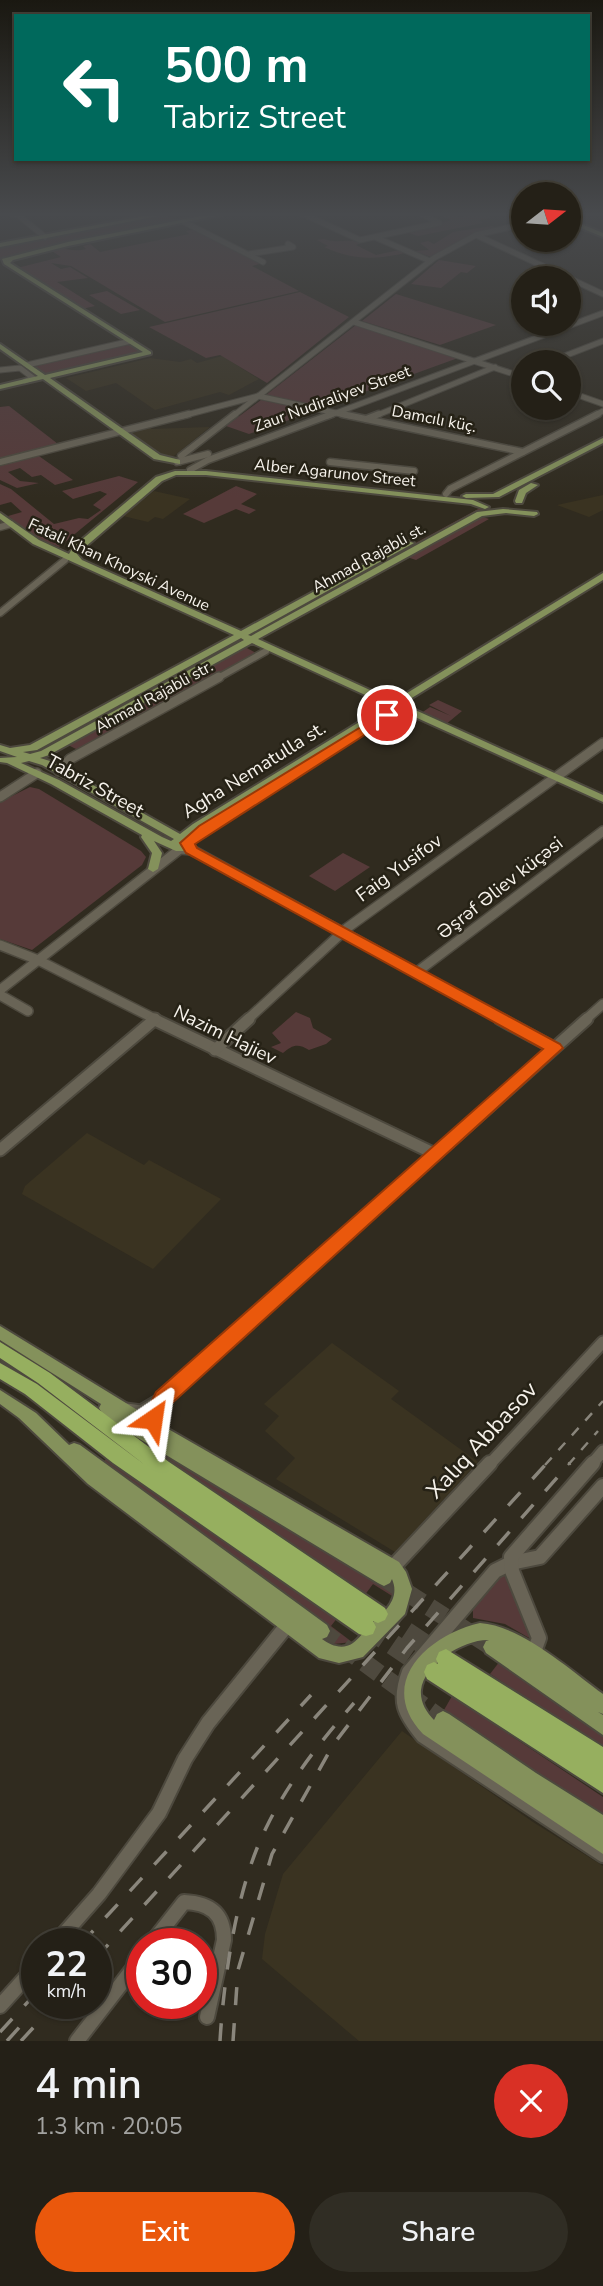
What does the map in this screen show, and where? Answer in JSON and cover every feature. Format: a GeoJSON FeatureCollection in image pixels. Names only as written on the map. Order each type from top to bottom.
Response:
{"type":"FeatureCollection","features":[{"type":"Feature","properties":{"kind":"highway"},"geometry":{"type":"LineString","coordinates":[[0,1349],[44,1378],[372,1620],[120,1457],[31,1389],[0,1370]]}},
{"type":"Feature","properties":{"kind":"highway"},"geometry":{"type":"LineString","coordinates":[[603,1759],[440,1665],[603,1782]]}},
{"type":"Feature","properties":{"kind":"main road"},"geometry":{"type":"LineString","coordinates":[[74,307],[130,341]]}},
{"type":"Feature","properties":{"kind":"main road"},"geometry":{"type":"LineString","coordinates":[[0,387],[147,353],[76,307]]}},
{"type":"Feature","properties":{"kind":"main road"},"geometry":{"type":"LineString","coordinates":[[0,348],[14,364],[42,378]]}},
{"type":"Feature","properties":{"kind":"main road"},"geometry":{"type":"LineString","coordinates":[[0,348],[117,432],[180,464]]}},
{"type":"Feature","properties":{"kind":"main road","name":"Ahmad Rajabli st."},"geometry":{"type":"LineString","coordinates":[[46,758],[246,639],[487,501],[603,440]]}},
{"type":"Feature","properties":{"kind":"main road"},"geometry":{"type":"LineString","coordinates":[[519,503],[520,495],[525,490],[603,448]]}},
{"type":"Feature","properties":{"kind":"main road"},"geometry":{"type":"LineString","coordinates":[[72,548],[180,464]]}},
{"type":"Feature","properties":{"kind":"main road"},"geometry":{"type":"LineString","coordinates":[[52,549],[72,548],[180,464]]}},
{"type":"Feature","properties":{"kind":"main road","name":"Alber Agarunov Street"},"geometry":{"type":"LineString","coordinates":[[180,464],[487,501]]}},
{"type":"Feature","properties":{"kind":"main road","name":"Alber Agarunov Street"},"geometry":{"type":"LineString","coordinates":[[180,464],[454,500],[487,501]]}},
{"type":"Feature","properties":{"kind":"main road"},"geometry":{"type":"LineString","coordinates":[[487,501],[510,496],[519,503]]}},
{"type":"Feature","properties":{"kind":"main road"},"geometry":{"type":"LineString","coordinates":[[454,500],[468,507],[465,514]]}},
{"type":"Feature","properties":{"kind":"main road"},"geometry":{"type":"LineString","coordinates":[[487,501],[505,511],[519,503]]}},
{"type":"Feature","properties":{"kind":"main road","name":"Ahmad Rajabli st."},"geometry":{"type":"LineString","coordinates":[[32,753],[480,514],[505,511],[534,514],[519,503]]}},
{"type":"Feature","properties":{"kind":"main road","name":"Fatali Khan Khoyski Avenue"},"geometry":{"type":"LineString","coordinates":[[0,515],[4,525],[24,542],[246,639]]}},
{"type":"Feature","properties":{"kind":"main road","name":"Fatali Khan Khoyski Avenue"},"geometry":{"type":"LineString","coordinates":[[4,525],[52,549]]}},
{"type":"Feature","properties":{"kind":"main road"},"geometry":{"type":"LineString","coordinates":[[72,548],[78,560]]}},
{"type":"Feature","properties":{"kind":"main road"},"geometry":{"type":"LineString","coordinates":[[52,549],[78,560]]}},
{"type":"Feature","properties":{"kind":"main road","name":"Fatali Khan Khoyski Avenue"},"geometry":{"type":"LineString","coordinates":[[78,560],[392,708],[603,802]]}},
{"type":"Feature","properties":{"kind":"main road"},"geometry":{"type":"LineString","coordinates":[[392,708],[603,576]]}},
{"type":"Feature","properties":{"kind":"main road","name":"Agha Nematulla st."},"geometry":{"type":"LineString","coordinates":[[182,845],[392,708]]}},
{"type":"Feature","properties":{"kind":"main road","name":"Agha Nematulla st."},"geometry":{"type":"LineString","coordinates":[[182,845],[392,708]]}},
{"type":"Feature","properties":{"kind":"main road","name":"Tabriz Street"},"geometry":{"type":"LineString","coordinates":[[1,756],[12,751],[46,758],[59,771],[182,845]]}},
{"type":"Feature","properties":{"kind":"main road"},"geometry":{"type":"LineString","coordinates":[[1,756],[32,753],[37,773],[59,771]]}},
{"type":"Feature","properties":{"kind":"main road","name":"Tabriz Street"},"geometry":{"type":"LineString","coordinates":[[1,756],[141,831],[182,845]]}},
{"type":"Feature","properties":{"kind":"main road"},"geometry":{"type":"LineString","coordinates":[[108,813],[119,814],[122,811],[120,806]]}},
{"type":"Feature","properties":{"kind":"main road"},"geometry":{"type":"LineString","coordinates":[[141,831],[156,850],[153,869]]}},
{"type":"Feature","properties":{"kind":"main road"},"geometry":{"type":"LineString","coordinates":[[0,1332],[134,1427],[388,1572]]}},
{"type":"Feature","properties":{"kind":"main road"},"geometry":{"type":"LineString","coordinates":[[25,1414],[94,1479],[326,1652],[339,1655],[357,1650],[399,1608],[404,1598],[403,1583],[388,1572],[51,1366]]}},
{"type":"Feature","properties":{"kind":"main road"},"geometry":{"type":"LineString","coordinates":[[0,1397],[321,1632]]}},
{"type":"Feature","properties":{"kind":"main road"},"geometry":{"type":"LineString","coordinates":[[603,1706],[532,1655],[496,1633],[484,1631],[464,1634],[441,1648],[416,1677],[412,1692],[413,1703],[429,1728],[603,1844]]}},
{"type":"Feature","properties":{"kind":"main road"},"geometry":{"type":"LineString","coordinates":[[492,1647],[603,1726]]}},
{"type":"Feature","properties":{"kind":"main road"},"geometry":{"type":"LineString","coordinates":[[443,1720],[529,1780],[603,1826]]}},
{"type":"Feature","properties":{"kind":"street"},"geometry":{"type":"LineString","coordinates":[[180,464],[258,396],[372,307]]}},
{"type":"Feature","properties":{"kind":"street","name":"Zaur Nudiraliyev Street"},"geometry":{"type":"LineString","coordinates":[[581,317],[603,311]]}},
{"type":"Feature","properties":{"kind":"street","name":"Zaur Nudiraliyev Street"},"geometry":{"type":"LineString","coordinates":[[180,464],[335,413],[603,311]]}},
{"type":"Feature","properties":{"kind":"street"},"geometry":{"type":"LineString","coordinates":[[354,322],[511,372]]}},
{"type":"Feature","properties":{"kind":"street","name":"Zaur Nudiraliyev Street"},"geometry":{"type":"LineString","coordinates":[[180,464],[526,336]]}},
{"type":"Feature","properties":{"kind":"street"},"geometry":{"type":"LineString","coordinates":[[27,365],[130,341]]}},
{"type":"Feature","properties":{"kind":"street"},"geometry":{"type":"LineString","coordinates":[[580,350],[603,341]]}},
{"type":"Feature","properties":{"kind":"street"},"geometry":{"type":"LineString","coordinates":[[0,370],[14,364],[33,378],[11,385]]}},
{"type":"Feature","properties":{"kind":"street"},"geometry":{"type":"LineString","coordinates":[[364,419],[495,367]]}},
{"type":"Feature","properties":{"kind":"street"},"geometry":{"type":"LineString","coordinates":[[0,462],[258,396]]}},
{"type":"Feature","properties":{"kind":"street","name":"Damcılı küç."},"geometry":{"type":"LineString","coordinates":[[258,396],[523,452]]}},
{"type":"Feature","properties":{"kind":"street"},"geometry":{"type":"LineString","coordinates":[[581,396],[603,404]]}},
{"type":"Feature","properties":{"kind":"street"},"geometry":{"type":"LineString","coordinates":[[446,494],[603,411]]}},
{"type":"Feature","properties":{"kind":"street"},"geometry":{"type":"LineString","coordinates":[[330,462],[414,471]]}},
{"type":"Feature","properties":{"kind":"street"},"geometry":{"type":"LineString","coordinates":[[0,612],[65,560]]}},
{"type":"Feature","properties":{"kind":"street","name":"Ahmad Rajabli str."},"geometry":{"type":"LineString","coordinates":[[59,771],[66,762],[246,639]]}},
{"type":"Feature","properties":{"kind":"street","name":"Faig Yusifov"},"geometry":{"type":"LineString","coordinates":[[215,1050],[343,932],[603,743]]}},
{"type":"Feature","properties":{"kind":"street"},"geometry":{"type":"LineString","coordinates":[[0,797],[37,773]]}},
{"type":"Feature","properties":{"kind":"street","name":"Əşrəf Əliev küçəsi"},"geometry":{"type":"LineString","coordinates":[[417,972],[603,831]]}},
{"type":"Feature","properties":{"kind":"street"},"geometry":{"type":"LineString","coordinates":[[28,1011],[0,993],[182,845]]}},
{"type":"Feature","properties":{"kind":"street","name":"Tabriz Street"},"geometry":{"type":"LineString","coordinates":[[182,845],[554,1048]]}},
{"type":"Feature","properties":{"kind":"street","name":"Nazim Hajiev"},"geometry":{"type":"LineString","coordinates":[[0,946],[38,960],[215,1050],[435,1154]]}},
{"type":"Feature","properties":{"kind":"street"},"geometry":{"type":"LineString","coordinates":[[122,1408],[141,1411],[163,1398],[603,1004]]}},
{"type":"Feature","properties":{"kind":"street"},"geometry":{"type":"LineString","coordinates":[[0,1150],[155,1019]]}},
{"type":"Feature","properties":{"kind":"street","name":"Xalıq Abbasov"},"geometry":{"type":"LineString","coordinates":[[388,1572],[603,1342]]}},
{"type":"Feature","properties":{"kind":"street"},"geometry":{"type":"LineString","coordinates":[[163,1398],[153,1419],[163,1435]]}},
{"type":"Feature","properties":{"kind":"street"},"geometry":{"type":"LineString","coordinates":[[603,1451],[519,1546],[509,1562],[495,1571],[409,1672],[402,1690],[404,1706],[411,1721],[424,1736],[536,1814],[603,1855]]}},
{"type":"Feature","properties":{"kind":"street"},"geometry":{"type":"LineString","coordinates":[[509,1562],[526,1562],[540,1557],[603,1486]]}},
{"type":"Feature","properties":{"kind":"street"},"geometry":{"type":"LineString","coordinates":[[509,1562],[538,1634],[539,1642],[532,1655]]}},
{"type":"Feature","properties":{"kind":"street"},"geometry":{"type":"LineString","coordinates":[[69,1928],[99,1894],[163,1807],[192,1748],[237,1683],[288,1624]]}},
{"type":"Feature","properties":{"kind":"street"},"geometry":{"type":"LineString","coordinates":[[164,1928],[184,1902],[199,1902],[212,1909],[221,1919],[224,1936],[217,1969]]}},
{"type":"Feature","properties":{"kind":"street"},"geometry":{"type":"LineString","coordinates":[[76,2041],[126,1977]]}},
{"type":"Feature","properties":{"kind":"street"},"geometry":{"type":"LineString","coordinates":[[0,2006],[21,1983]]}},
{"type":"Feature","properties":{"kind":"shaded area"},"geometry":{"type":"Polygon","coordinates":[[[110,307],[135,307],[140,310],[121,314],[110,307]]]}},
{"type":"Feature","properties":{"kind":"shaded area"},"geometry":{"type":"Polygon","coordinates":[[[140,307],[229,307],[165,322],[140,307]]]}},
{"type":"Feature","properties":{"kind":"shaded area"},"geometry":{"type":"Polygon","coordinates":[[[234,307],[330,307],[349,317],[267,383],[220,355],[206,358],[149,327],[234,307]]]}},
{"type":"Feature","properties":{"kind":"shaded area"},"geometry":{"type":"Polygon","coordinates":[[[379,307],[439,307],[496,325],[440,345],[362,321],[379,307]]]}},
{"type":"Feature","properties":{"kind":"shaded area"},"geometry":{"type":"Polygon","coordinates":[[[356,325],[458,358],[323,407],[266,395],[356,325]]]}},
{"type":"Feature","properties":{"kind":"shaded area"},"geometry":{"type":"Polygon","coordinates":[[[126,343],[141,352],[47,374],[32,365],[126,343]]]}},
{"type":"Feature","properties":{"kind":"shaded area"},"geometry":{"type":"Polygon","coordinates":[[[222,356],[259,379],[229,395],[220,392],[155,410],[116,383],[86,391],[66,378],[150,358],[180,362],[191,359],[197,363],[222,356]]]}},
{"type":"Feature","properties":{"kind":"shaded area"},"geometry":{"type":"Polygon","coordinates":[[[261,400],[315,411],[249,434],[226,426],[261,400]]]}},
{"type":"Feature","properties":{"kind":"shaded area"},"geometry":{"type":"Polygon","coordinates":[[[9,406],[58,444],[0,460],[0,407],[9,406]]]}},
{"type":"Feature","properties":{"kind":"shaded area"},"geometry":{"type":"Polygon","coordinates":[[[147,425],[152,429],[210,427],[170,459],[164,458],[124,431],[147,425]]]}},
{"type":"Feature","properties":{"kind":"shaded area"},"geometry":{"type":"Polygon","coordinates":[[[36,454],[73,480],[55,485],[41,475],[32,477],[20,468],[8,472],[20,481],[39,483],[17,488],[0,480],[0,464],[36,454]]]}},
{"type":"Feature","properties":{"kind":"shaded area"},"geometry":{"type":"Polygon","coordinates":[[[119,476],[138,482],[59,547],[36,538],[8,516],[22,512],[11,502],[0,505],[0,484],[11,489],[54,524],[79,518],[88,519],[101,510],[93,505],[107,494],[100,491],[73,499],[62,491],[119,476]]]}},
{"type":"Feature","properties":{"kind":"shaded area"},"geometry":{"type":"Polygon","coordinates":[[[236,486],[257,494],[241,504],[256,510],[249,514],[236,509],[204,523],[183,514],[236,486]]]}},
{"type":"Feature","properties":{"kind":"shaded area"},"geometry":{"type":"Polygon","coordinates":[[[154,491],[190,499],[163,519],[155,517],[148,522],[123,516],[154,491]]]}},
{"type":"Feature","properties":{"kind":"shaded area"},"geometry":{"type":"Polygon","coordinates":[[[603,495],[603,510],[589,517],[557,505],[603,495]]]}},
{"type":"Feature","properties":{"kind":"shaded area"},"geometry":{"type":"Polygon","coordinates":[[[480,508],[485,510],[256,633],[253,631],[480,508]]]}},
{"type":"Feature","properties":{"kind":"shaded area"},"geometry":{"type":"Polygon","coordinates":[[[480,516],[489,519],[416,560],[407,557],[480,516]]]}},
{"type":"Feature","properties":{"kind":"shaded area"},"geometry":{"type":"Polygon","coordinates":[[[234,642],[237,643],[55,741],[234,642]]]}},
{"type":"Feature","properties":{"kind":"shaded area"},"geometry":{"type":"Polygon","coordinates":[[[245,647],[256,653],[80,751],[66,744],[245,647]]]}},
{"type":"Feature","properties":{"kind":"shaded area"},"geometry":{"type":"Polygon","coordinates":[[[438,700],[462,711],[445,725],[420,714],[430,707],[451,716],[429,705],[438,700]]]}},
{"type":"Feature","properties":{"kind":"shaded area"},"geometry":{"type":"Polygon","coordinates":[[[30,787],[39,789],[141,851],[146,857],[142,865],[32,950],[0,939],[0,802],[30,787]]]}},
{"type":"Feature","properties":{"kind":"shaded area"},"geometry":{"type":"Polygon","coordinates":[[[343,853],[370,867],[335,891],[309,876],[343,853]]]}},
{"type":"Feature","properties":{"kind":"shaded area"},"geometry":{"type":"Polygon","coordinates":[[[296,1012],[310,1018],[313,1028],[332,1039],[309,1050],[295,1046],[283,1053],[271,1047],[281,1043],[272,1033],[296,1012]]]}},
{"type":"Feature","properties":{"kind":"shaded area"},"geometry":{"type":"Polygon","coordinates":[[[87,1133],[144,1165],[149,1160],[221,1199],[153,1269],[22,1194],[25,1186],[87,1133]]]}},
{"type":"Feature","properties":{"kind":"shaded area"},"geometry":{"type":"Polygon","coordinates":[[[332,1343],[399,1391],[391,1399],[478,1462],[395,1552],[276,1479],[295,1458],[265,1431],[279,1416],[264,1404],[332,1343]]]}},
{"type":"Feature","properties":{"kind":"shaded area"},"geometry":{"type":"Polygon","coordinates":[[[131,1432],[391,1573],[395,1579],[397,1599],[373,1584],[364,1596],[129,1435],[131,1432]]]}},
{"type":"Feature","properties":{"kind":"shaded area"},"geometry":{"type":"Polygon","coordinates":[[[107,1458],[338,1617],[331,1626],[352,1642],[334,1644],[319,1637],[327,1627],[104,1461],[107,1458]]]}},
{"type":"Feature","properties":{"kind":"shaded area"},"geometry":{"type":"Polygon","coordinates":[[[506,1573],[532,1633],[531,1639],[505,1624],[473,1618],[473,1605],[500,1574],[506,1573]]]}},
{"type":"Feature","properties":{"kind":"shaded area"},"geometry":{"type":"Polygon","coordinates":[[[500,1661],[603,1733],[603,1748],[490,1674],[500,1661]]]}},
{"type":"Feature","properties":{"kind":"shaded area"},"geometry":{"type":"Polygon","coordinates":[[[452,1696],[603,1797],[603,1814],[444,1710],[452,1696]]]}},
{"type":"Feature","properties":{"kind":"shaded area"},"geometry":{"type":"Polygon","coordinates":[[[402,1731],[533,1822],[603,1866],[603,2041],[359,2041],[262,1959],[265,1934],[283,1874],[402,1731]]]}},
{"type":"Feature","properties":{"kind":"tunnel"},"geometry":{"type":"LineString","coordinates":[[384,1578],[492,1647]]}},
{"type":"Feature","properties":{"kind":"tunnel"},"geometry":{"type":"LineString","coordinates":[[380,1615],[439,1654]]}},
{"type":"Feature","properties":{"kind":"tunnel"},"geometry":{"type":"LineString","coordinates":[[367,1627],[426,1667]]}},
{"type":"Feature","properties":{"kind":"tunnel"},"geometry":{"type":"LineString","coordinates":[[321,1631],[443,1720]]}},
{"type":"Feature","properties":{"kind":"railway"},"geometry":{"type":"LineString","coordinates":[[545,1465],[603,1401]]}},
{"type":"Feature","properties":{"kind":"railway"},"geometry":{"type":"LineString","coordinates":[[568,1465],[598,1431]]}},
{"type":"Feature","properties":{"kind":"railway"},"geometry":{"type":"LineString","coordinates":[[112,1940],[547,1463]]}},
{"type":"Feature","properties":{"kind":"railway"},"geometry":{"type":"LineString","coordinates":[[233,2041],[238,1970],[272,1854],[333,1745],[407,1648],[570,1463]]}},
{"type":"Feature","properties":{"kind":"railway"},"geometry":{"type":"LineString","coordinates":[[96,1928],[311,1695]]}},
{"type":"Feature","properties":{"kind":"railway"},"geometry":{"type":"LineString","coordinates":[[220,2041],[234,1931],[257,1849],[295,1777],[354,1703]]}},
{"type":"Feature","properties":{"kind":"railway"},"geometry":{"type":"LineString","coordinates":[[0,2032],[21,2009]]}},
{"type":"Feature","properties":{"kind":"railway"},"geometry":{"type":"LineString","coordinates":[[21,2041],[41,2019]]}},
{"type":"Feature","properties":{"kind":"railway"},"geometry":{"type":"LineString","coordinates":[[7,2041],[24,2022]]}},
{"type":"Feature","properties":{"kind":"route"},"geometry":{"type":"LineString","coordinates":[[153,1419],[163,1398],[554,1048],[191,850],[187,843],[204,829],[387,715]]}}]}
